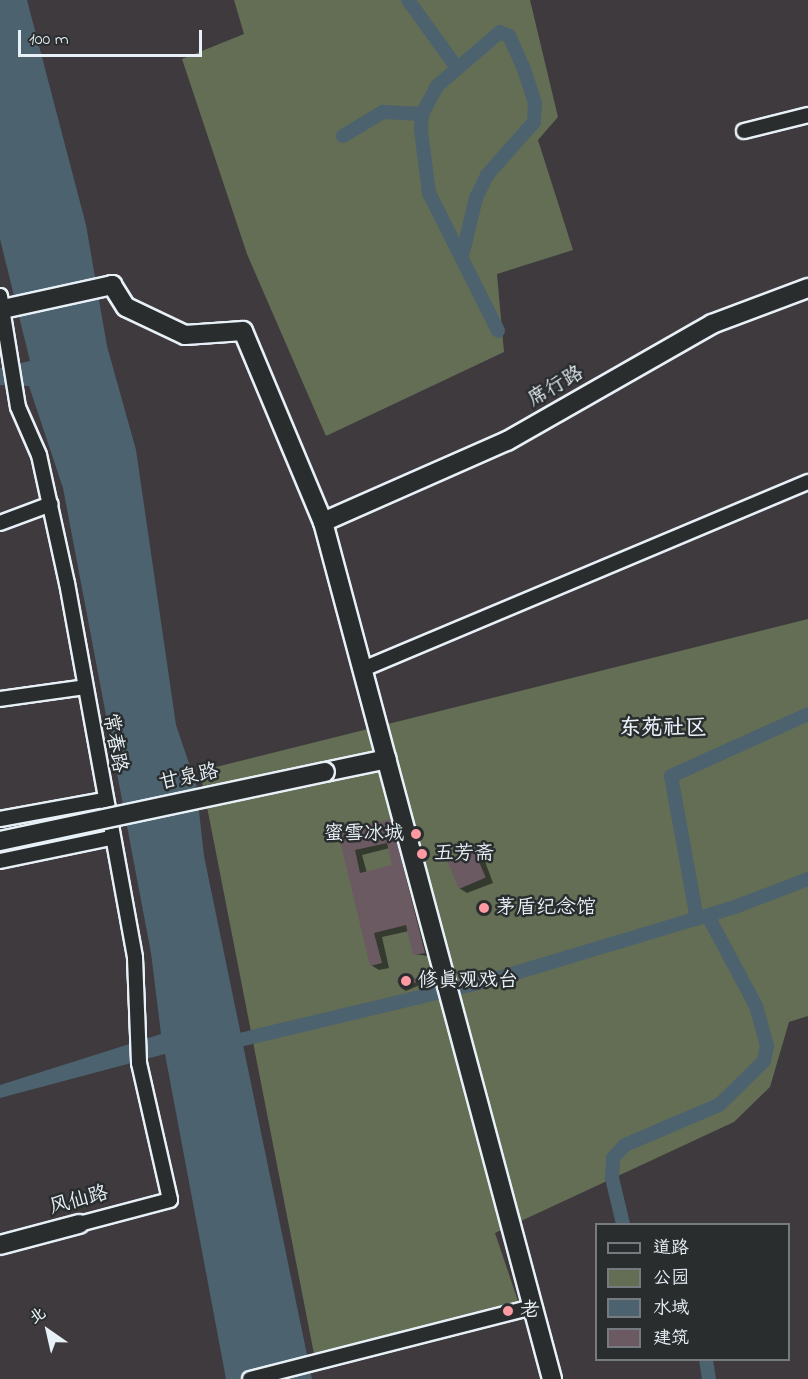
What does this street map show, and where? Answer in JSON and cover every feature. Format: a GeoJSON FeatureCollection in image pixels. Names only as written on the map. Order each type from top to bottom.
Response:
{"type":"FeatureCollection","features":[{"type":"Feature","properties":{"kind":"street"},"geometry":{"type":"LineString","coordinates":[[744,131],[808,115]]}},
{"type":"Feature","properties":{"kind":"street"},"geometry":{"type":"LineString","coordinates":[[1,303],[112,285],[126,307],[185,335],[243,331],[323,522],[552,1379]]}},
{"type":"Feature","properties":{"kind":"street","name":"席行路"},"geometry":{"type":"LineString","coordinates":[[323,522],[507,441],[712,324],[808,288]]}},
{"type":"Feature","properties":{"kind":"street","name":"常春路"},"geometry":{"type":"LineString","coordinates":[[1,303],[7,359],[51,504],[110,838],[135,958],[140,1033],[139,1063],[170,1200]]}},
{"type":"Feature","properties":{"kind":"street"},"geometry":{"type":"LineString","coordinates":[[363,669],[808,482]]}},
{"type":"Feature","properties":{"kind":"street"},"geometry":{"type":"LineString","coordinates":[[0,524],[51,504]]}},
{"type":"Feature","properties":{"kind":"street"},"geometry":{"type":"LineString","coordinates":[[0,699],[85,687]]}},
{"type":"Feature","properties":{"kind":"street","name":"甘泉路"},"geometry":{"type":"LineString","coordinates":[[0,841],[387,759]]}},
{"type":"Feature","properties":{"kind":"street"},"geometry":{"type":"LineString","coordinates":[[0,819],[104,800]]}},
{"type":"Feature","properties":{"kind":"street"},"geometry":{"type":"LineString","coordinates":[[0,861],[110,838]]}},
{"type":"Feature","properties":{"kind":"street","name":"风仙路"},"geometry":{"type":"LineString","coordinates":[[0,1245],[170,1200]]}},
{"type":"Feature","properties":{"kind":"street"},"geometry":{"type":"LineString","coordinates":[[250,1379],[319,1364],[532,1307]]}},
{"type":"Feature","properties":{"kind":"green space"},"geometry":{"type":"Polygon","coordinates":[[[234,0],[530,0],[558,117],[538,140],[573,250],[497,274],[504,352],[326,436],[247,254],[182,59],[244,34],[234,0]]]}},
{"type":"Feature","properties":{"kind":"green space"},"geometry":{"type":"Polygon","coordinates":[[[808,619],[808,1016],[789,1022],[770,1087],[734,1122],[495,1233],[518,1301],[314,1354],[200,771],[808,619]]]}},
{"type":"Feature","properties":{"kind":"water"},"geometry":{"type":"Polygon","coordinates":[[[0,0],[27,0],[86,225],[107,346],[136,450],[176,725],[196,784],[204,856],[312,1379],[226,1379],[165,1054],[0,1098],[0,1085],[161,1034],[151,953],[63,488],[29,386],[0,385],[0,368],[30,361],[0,239],[0,0]]]}},
{"type":"Feature","properties":{"kind":"building"},"geometry":{"type":"Polygon","coordinates":[[[391,819],[425,953],[413,955],[406,925],[374,933],[382,963],[370,966],[338,832],[391,819]],[[387,843],[355,850],[360,873],[392,865],[387,843]]]}},
{"type":"Feature","properties":{"kind":"building"},"geometry":{"type":"Polygon","coordinates":[[[474,850],[486,878],[459,889],[447,861],[474,850]]]}},
{"type":"Feature","properties":{"kind":"building","name":"修真观戏台"},"geometry":{"type":"Polygon","coordinates":[[[412,973],[416,982],[401,989],[396,980],[412,973]]]}},
{"type":"Feature","properties":{"kind":"waterway"},"geometry":{"type":"LineString","coordinates":[[408,0],[457,68]]}},
{"type":"Feature","properties":{"kind":"waterway"},"geometry":{"type":"LineString","coordinates":[[463,252],[476,198],[487,175],[534,122],[535,103],[523,67],[509,36],[500,32],[437,86],[422,114],[421,130],[429,193],[498,331]]}},
{"type":"Feature","properties":{"kind":"waterway"},"geometry":{"type":"LineString","coordinates":[[343,136],[383,112],[422,114]]}},
{"type":"Feature","properties":{"kind":"waterway"},"geometry":{"type":"LineString","coordinates":[[697,919],[671,776],[808,714]]}},
{"type":"Feature","properties":{"kind":"waterway"},"geometry":{"type":"LineString","coordinates":[[227,1043],[495,979],[735,907],[808,879]]}},
{"type":"Feature","properties":{"kind":"waterway"},"geometry":{"type":"LineString","coordinates":[[623,1223],[612,1178],[613,1158],[625,1145],[719,1105],[764,1061],[767,1046],[756,1006],[708,916]]}},
{"type":"Feature","properties":{"kind":"waterway"},"geometry":{"type":"LineString","coordinates":[[706,1361],[709,1379]]}},
{"type":"Feature","properties":{"kind":"place","name":"蜜雪冰城"},"geometry":{"type":"Point","coordinates":[416,834]}},
{"type":"Feature","properties":{"kind":"place","name":"五芳斋"},"geometry":{"type":"Point","coordinates":[422,854]}},
{"type":"Feature","properties":{"kind":"place","name":"茅盾纪念馆"},"geometry":{"type":"Point","coordinates":[484,908]}},
{"type":"Feature","properties":{"kind":"place","name":"修真观戏台"},"geometry":{"type":"Point","coordinates":[406,981]}},
{"type":"Feature","properties":{"kind":"place","name":"老"},"geometry":{"type":"Point","coordinates":[508,1311]}},
{"type":"Feature","properties":{"kind":"district","name":"东苑社区"},"geometry":{"type":"Point","coordinates":[663,730]}}]}
